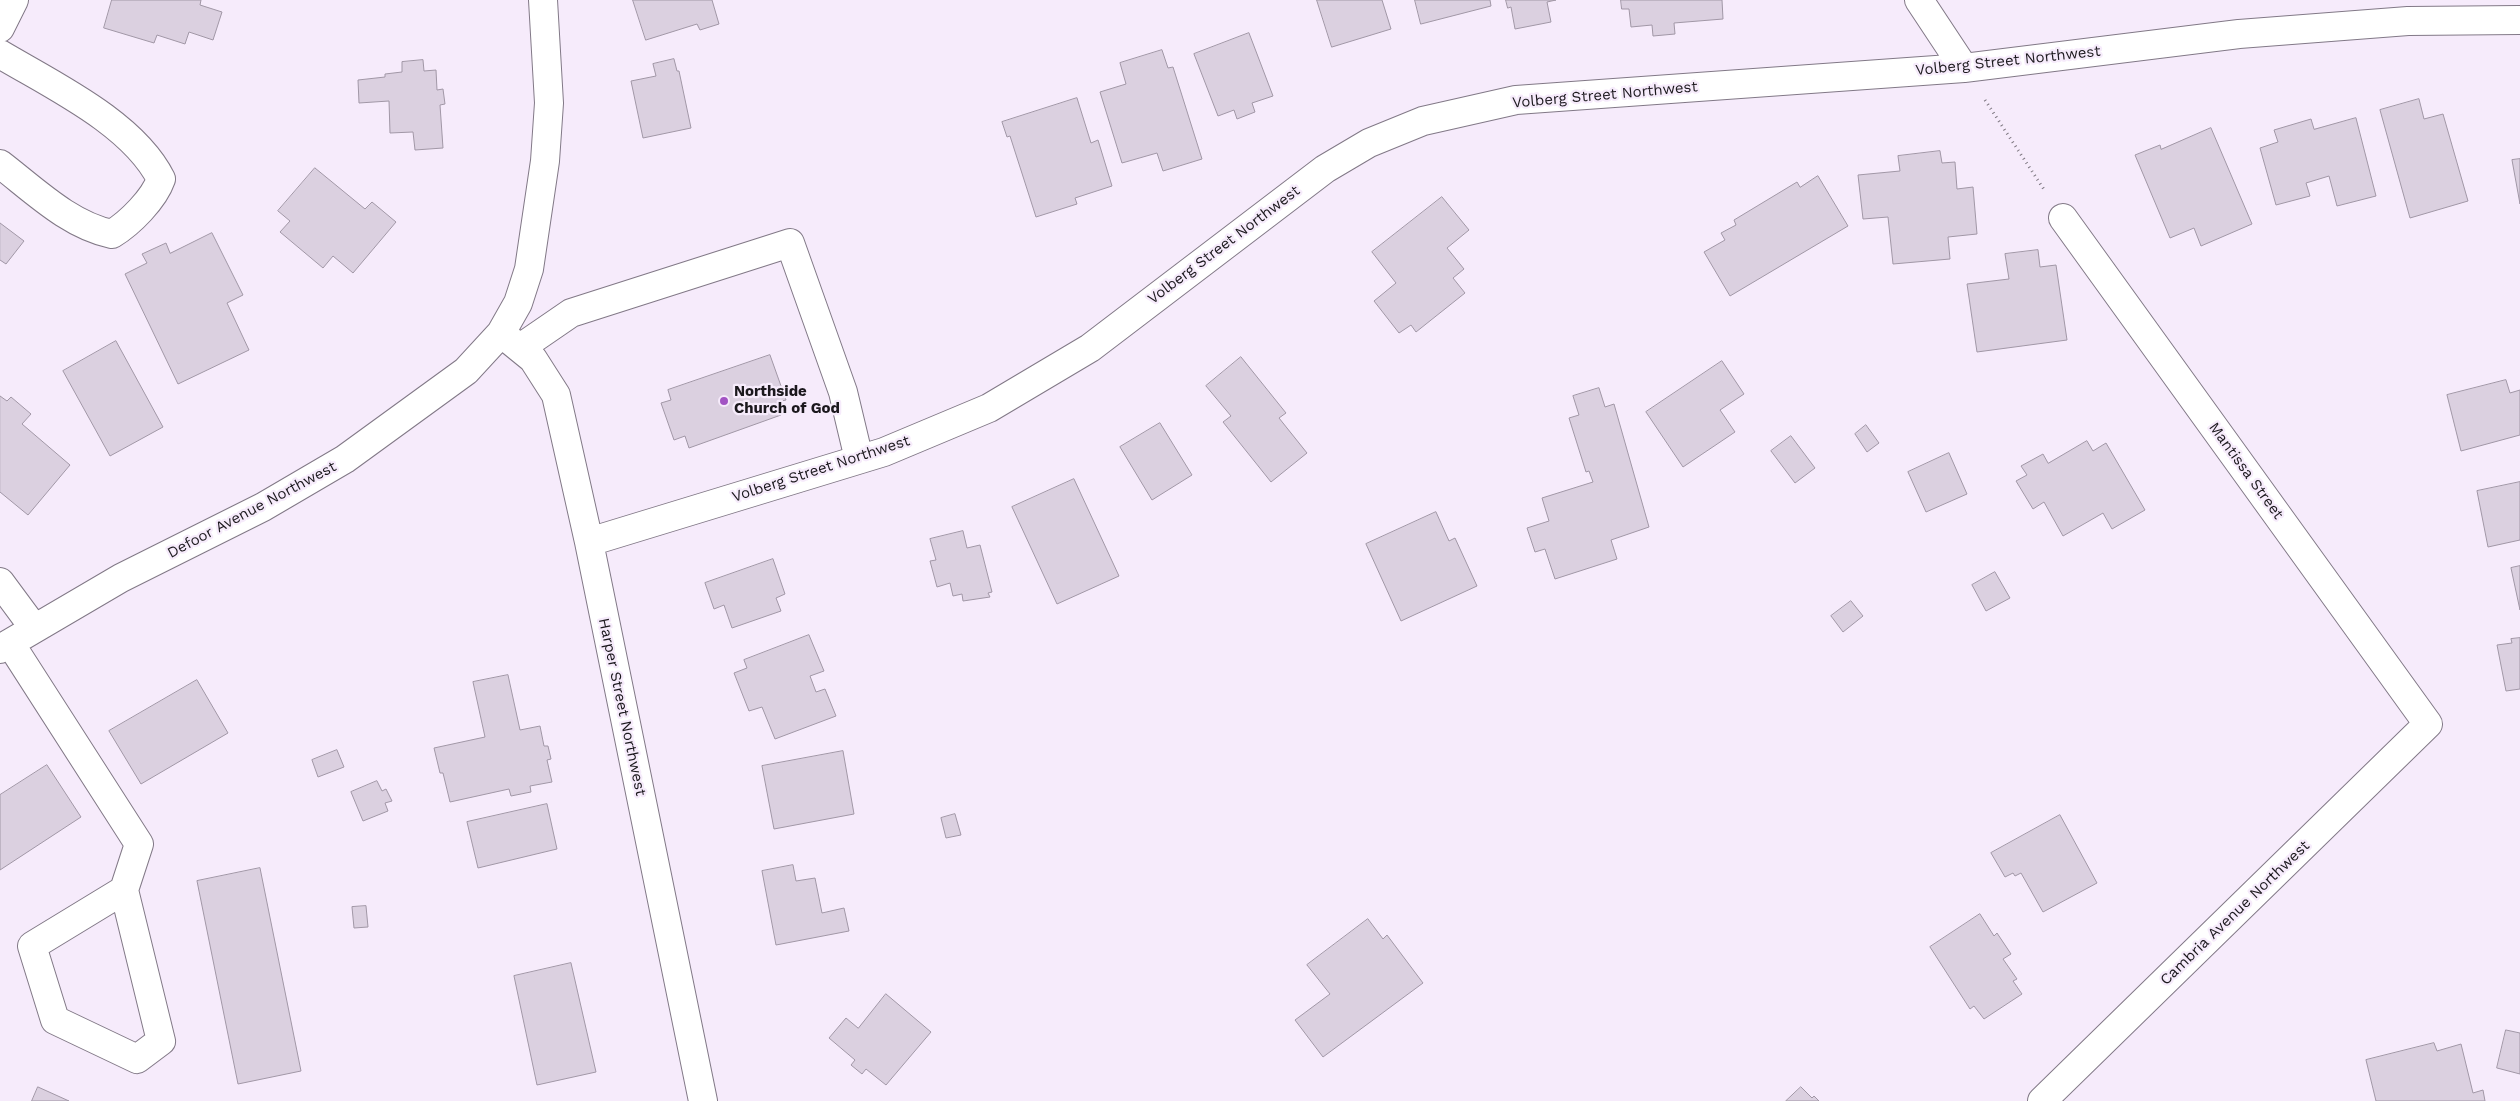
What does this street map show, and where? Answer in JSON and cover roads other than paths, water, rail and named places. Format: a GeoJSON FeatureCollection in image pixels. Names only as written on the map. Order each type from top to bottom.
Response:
{"type":"FeatureCollection","features":[{"type":"Feature","properties":{"kind":"street"},"geometry":{"type":"LineString","coordinates":[[0,28],[14,0]]}},
{"type":"Feature","properties":{"kind":"street","name":"Defoor Avenue Northwest"},"geometry":{"type":"LineString","coordinates":[[5,646],[121,578],[263,507],[345,459],[510,341],[528,269],[545,160],[549,103],[543,0]]}},
{"type":"Feature","properties":{"kind":"street"},"geometry":{"type":"LineString","coordinates":[[1919,0],[1964,68]]}},
{"type":"Feature","properties":{"kind":"street","name":"Volberg Street Northwest"},"geometry":{"type":"LineString","coordinates":[[588,542],[884,452],[998,403],[1090,348],[1325,169],[1369,144],[1423,121],[1516,100],[1964,68],[2239,34],[2408,21],[2520,20]]}},
{"type":"Feature","properties":{"kind":"street"},"geometry":{"type":"LineString","coordinates":[[0,54],[112,122],[154,166],[161,179],[157,189],[122,228],[112,234],[100,232],[64,213],[0,164]]}},
{"type":"Feature","properties":{"kind":"street","name":"Mantissa Street"},"geometry":{"type":"LineString","coordinates":[[2063,218],[2428,724]]}},
{"type":"Feature","properties":{"kind":"street"},"geometry":{"type":"LineString","coordinates":[[510,341],[571,313],[790,242],[843,392],[860,460]]}},
{"type":"Feature","properties":{"kind":"street","name":"Harper Street Northwest"},"geometry":{"type":"LineString","coordinates":[[510,341],[533,359],[556,395],[703,1101]]}},
{"type":"Feature","properties":{"kind":"street"},"geometry":{"type":"LineString","coordinates":[[0,582],[34,628]]}},
{"type":"Feature","properties":{"kind":"street"},"geometry":{"type":"LineString","coordinates":[[5,646],[139,844],[124,890],[161,1041],[137,1059],[55,1020],[32,946],[124,890]]}},
{"type":"Feature","properties":{"kind":"street","name":"Cambria Avenue Northwest"},"geometry":{"type":"LineString","coordinates":[[2042,1101],[2428,724]]}},
{"type":"Feature","properties":{"kind":"place","name":"Northside Church of God"},"geometry":{"type":"Point","coordinates":[724,401]}}]}
